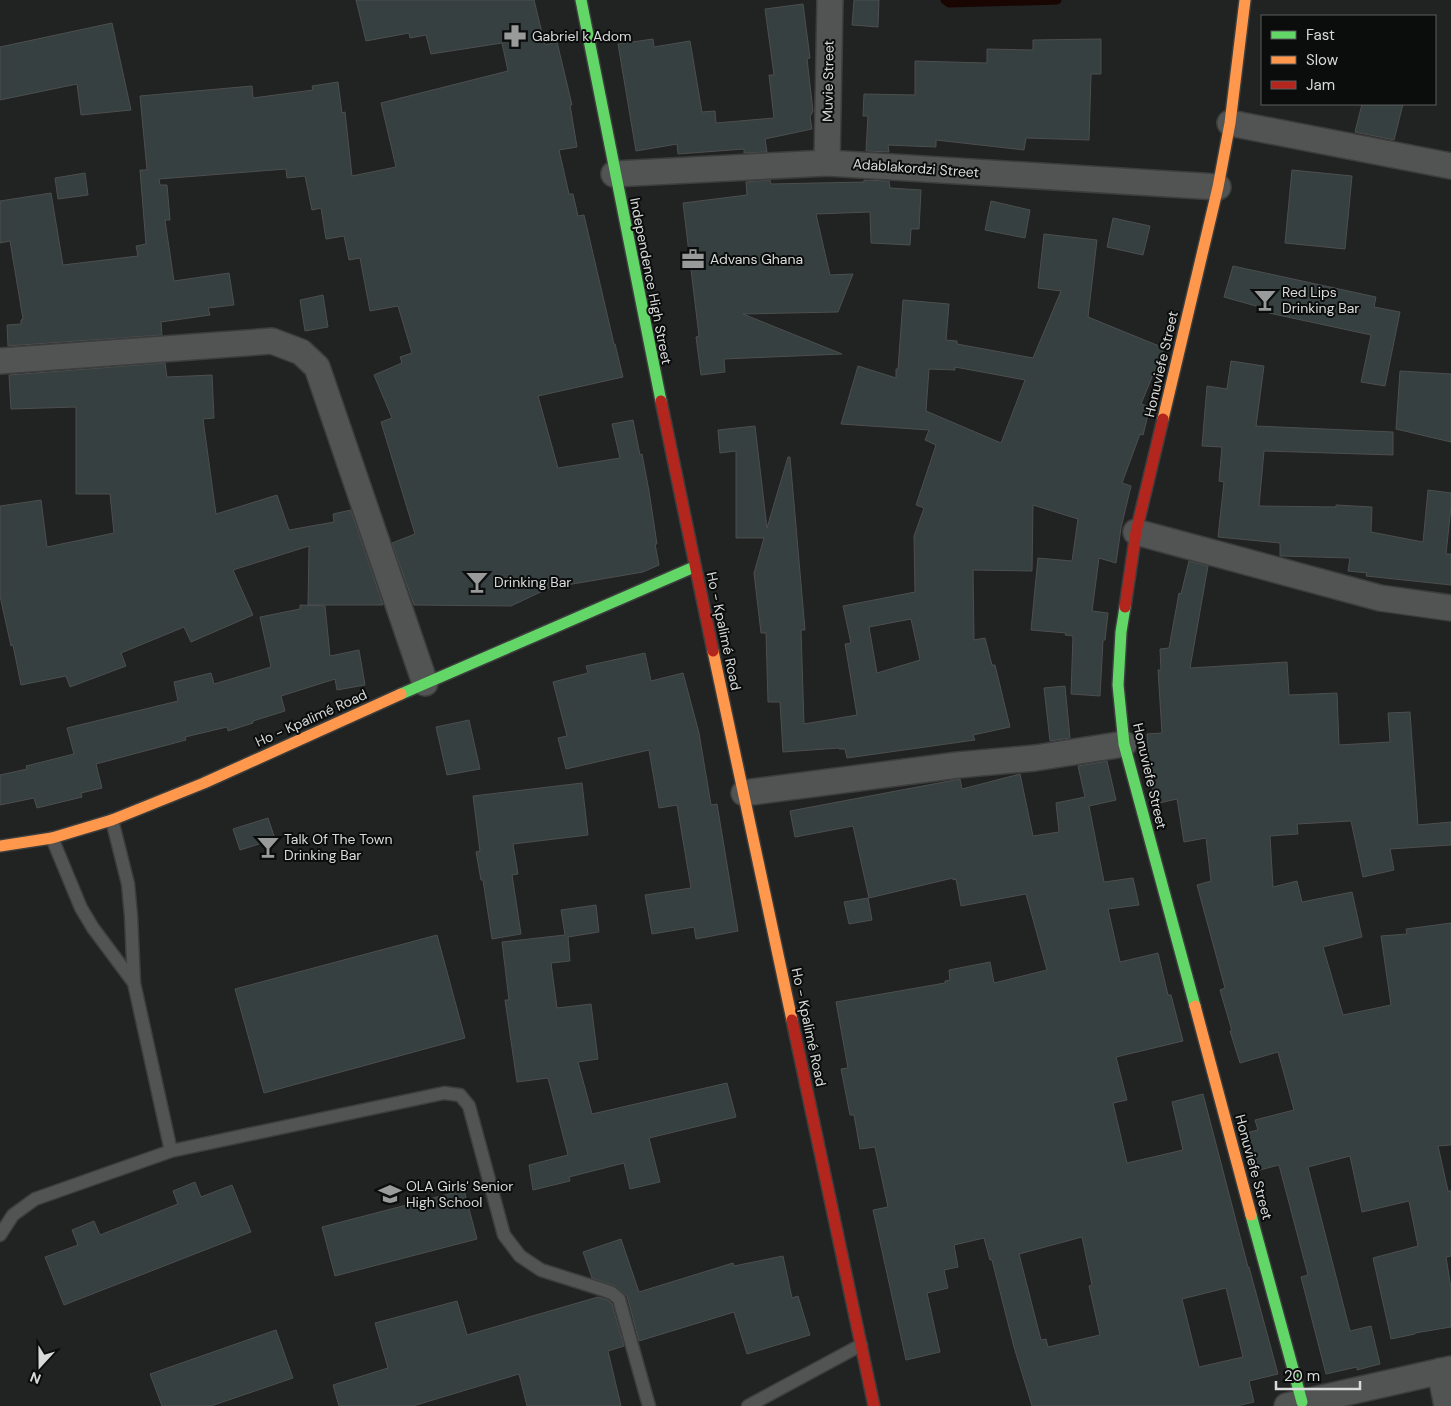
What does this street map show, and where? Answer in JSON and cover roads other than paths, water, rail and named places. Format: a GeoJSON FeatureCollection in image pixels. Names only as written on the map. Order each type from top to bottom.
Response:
{"type":"FeatureCollection","features":[{"type":"Feature","properties":{"kind":"main road","name":"Independence High Street"},"geometry":{"type":"LineString","coordinates":[[581,0],[614,174],[694,567]]}},
{"type":"Feature","properties":{"kind":"main road","name":"Honuviefe Street"},"geometry":{"type":"LineString","coordinates":[[1245,2],[1230,122],[1218,187],[1136,532],[1121,632],[1118,685],[1124,744],[1294,1404]]}},
{"type":"Feature","properties":{"kind":"main road","name":"Ho - Kpalimé Road"},"geometry":{"type":"LineString","coordinates":[[0,846],[52,838],[112,820],[204,782],[694,567],[744,792],[874,1406]]}},
{"type":"Feature","properties":{"kind":"street","name":"Muvie Street"},"geometry":{"type":"LineString","coordinates":[[827,163],[830,0]]}},
{"type":"Feature","properties":{"kind":"street"},"geometry":{"type":"LineString","coordinates":[[1230,122],[1451,166]]}},
{"type":"Feature","properties":{"kind":"street","name":"Adablakordzi Street"},"geometry":{"type":"LineString","coordinates":[[614,174],[827,163],[1218,187]]}},
{"type":"Feature","properties":{"kind":"street"},"geometry":{"type":"LineString","coordinates":[[0,361],[272,341],[301,352],[317,367],[426,683]]}},
{"type":"Feature","properties":{"kind":"street"},"geometry":{"type":"LineString","coordinates":[[1136,532],[1380,598],[1451,608]]}},
{"type":"Feature","properties":{"kind":"street"},"geometry":{"type":"LineString","coordinates":[[744,792],[958,765],[1035,758],[1124,744]]}},
{"type":"Feature","properties":{"kind":"street"},"geometry":{"type":"LineString","coordinates":[[1294,1404],[1445,1370],[1447,1406]]}},
{"type":"Feature","properties":{"kind":"lane"},"geometry":{"type":"LineString","coordinates":[[112,820],[128,884],[134,984],[170,1151]]}},
{"type":"Feature","properties":{"kind":"lane"},"geometry":{"type":"LineString","coordinates":[[52,838],[81,908],[93,928],[134,984]]}},
{"type":"Feature","properties":{"kind":"lane"},"geometry":{"type":"LineString","coordinates":[[0,1235],[13,1214],[35,1199],[170,1151],[444,1093],[460,1095],[469,1106],[504,1235],[520,1256],[541,1270],[612,1293],[619,1299],[649,1406]]}},
{"type":"Feature","properties":{"kind":"lane"},"geometry":{"type":"LineString","coordinates":[[748,1406],[861,1345]]}},
{"type":"Feature","properties":{"kind":"waterway"},"geometry":{"type":"LineString","coordinates":[[945,0],[949,3],[1057,0]]}},
{"type":"Feature","properties":{"kind":"place","name":"Gabriel k Adom"},"geometry":{"type":"Point","coordinates":[515,36]}},
{"type":"Feature","properties":{"kind":"place","name":"Advans Ghana"},"geometry":{"type":"Point","coordinates":[693,259]}},
{"type":"Feature","properties":{"kind":"place","name":"Red Lips Drinking Bar"},"geometry":{"type":"Point","coordinates":[1265,300]}},
{"type":"Feature","properties":{"kind":"place","name":"Drinking Bar"},"geometry":{"type":"Point","coordinates":[477,582]}},
{"type":"Feature","properties":{"kind":"place","name":"Talk Of The Town Drinking Bar"},"geometry":{"type":"Point","coordinates":[268,847]}},
{"type":"Feature","properties":{"kind":"place","name":"OLA Girls' Senior High School"},"geometry":{"type":"Point","coordinates":[390,1194]}}]}
